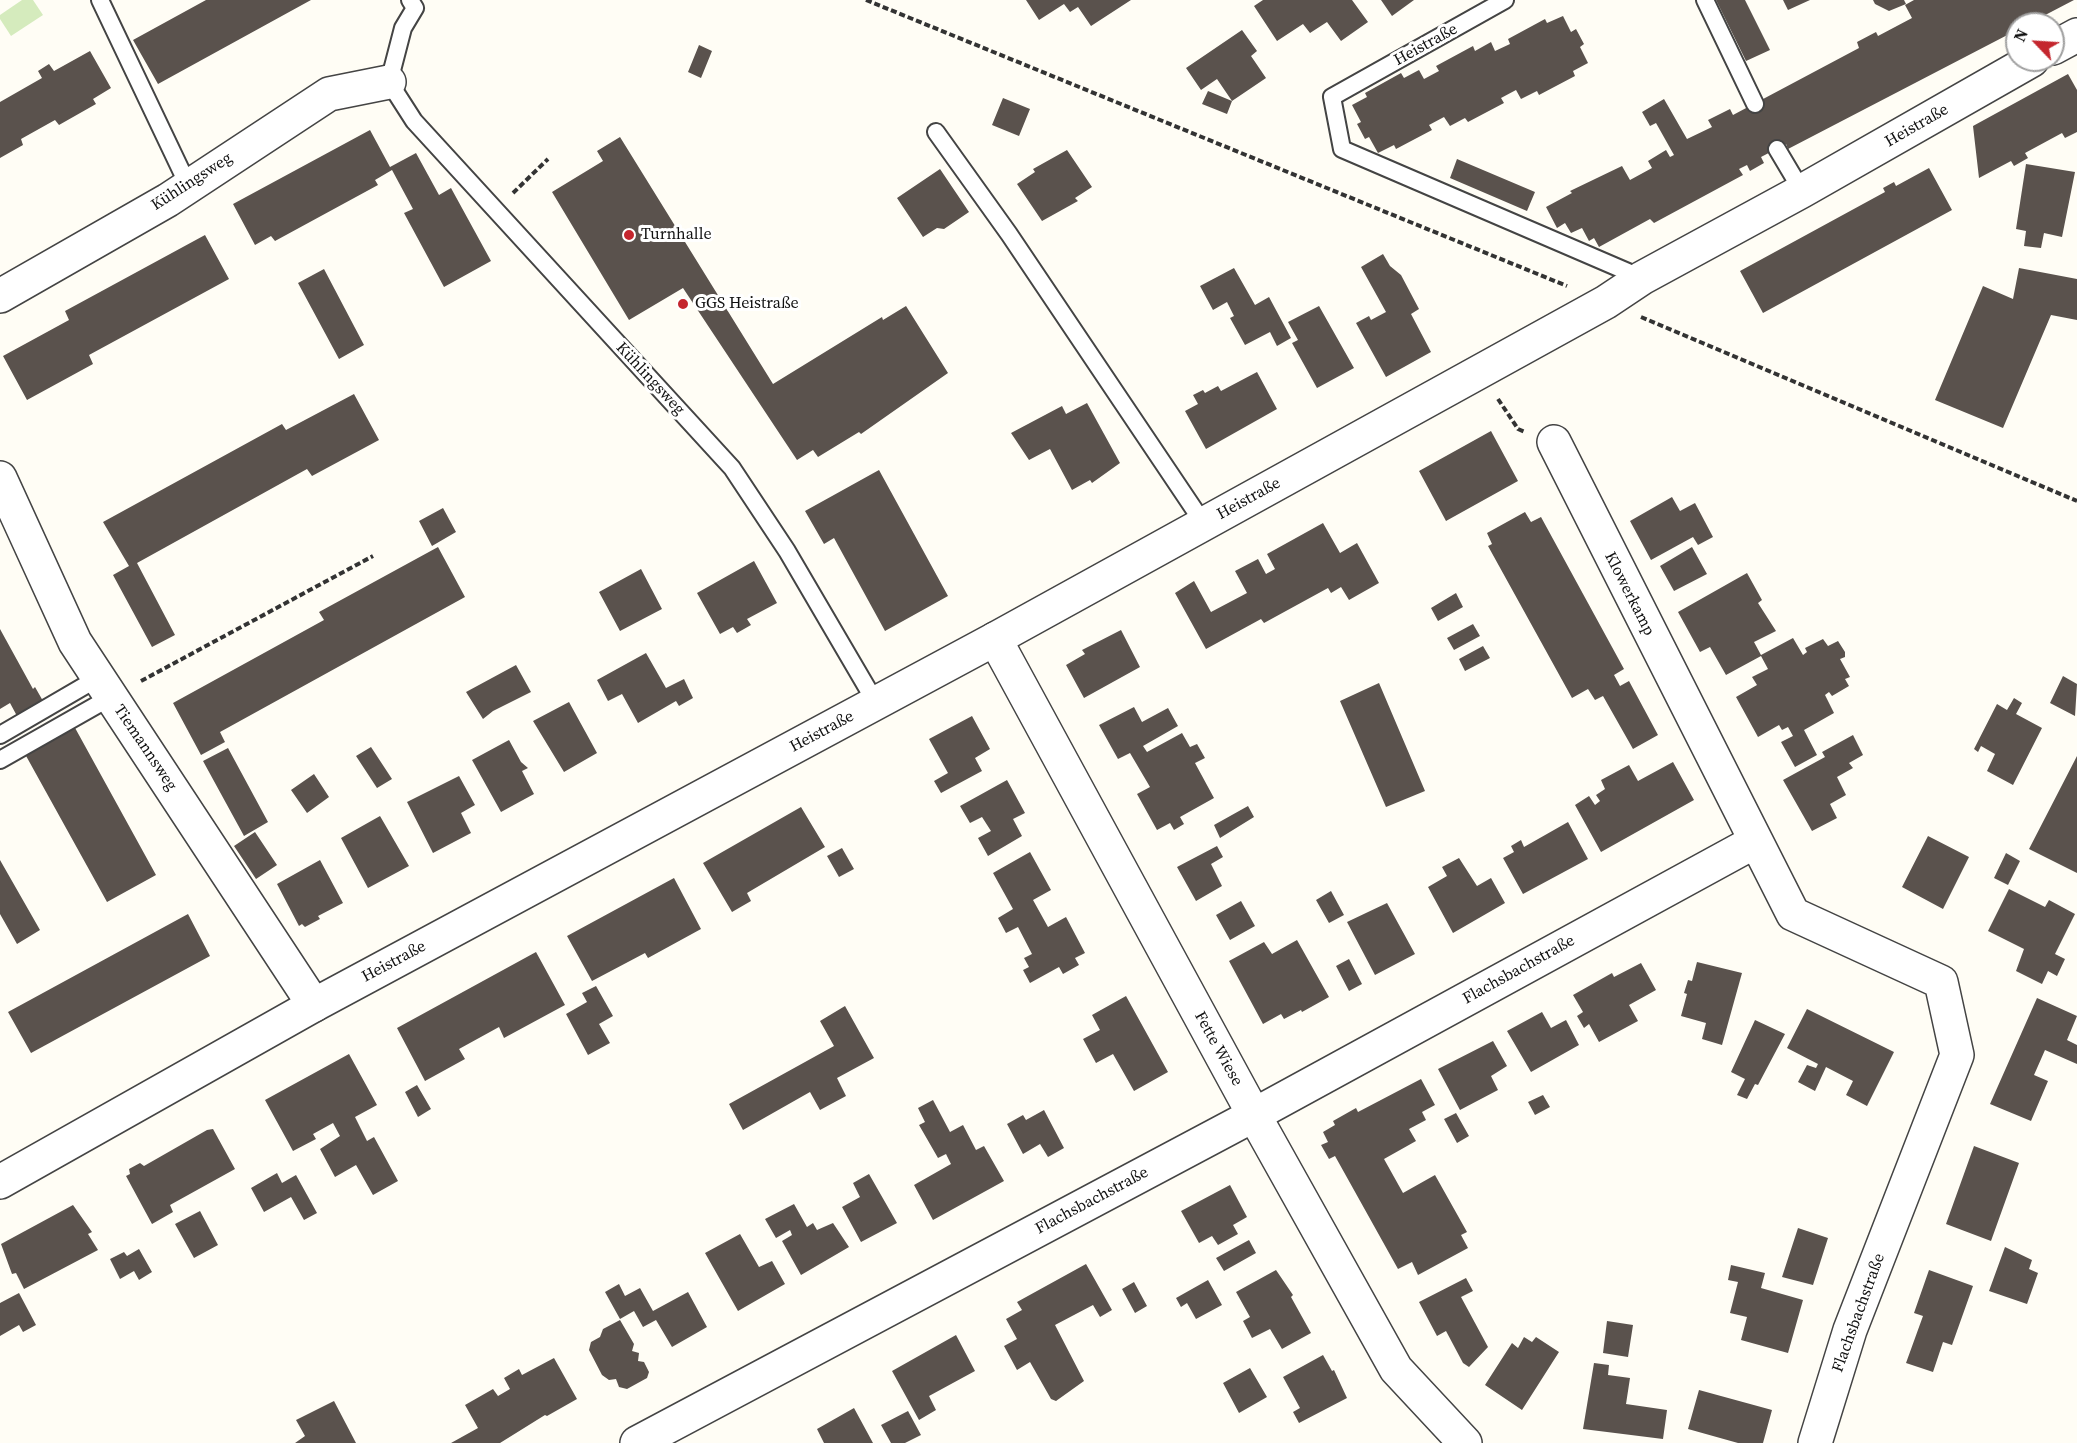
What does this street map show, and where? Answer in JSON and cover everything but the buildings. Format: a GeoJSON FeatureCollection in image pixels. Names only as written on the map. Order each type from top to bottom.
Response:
{"type":"FeatureCollection","features":[{"type":"Feature","properties":{"kind":"street","name":"Heistraße"},"geometry":{"type":"LineString","coordinates":[[0,1182],[314,1005],[995,639],[1204,524],[1606,302],[1642,278],[1802,191],[2011,72]]}},
{"type":"Feature","properties":{"kind":"street","name":"Kühlingsweg"},"geometry":{"type":"LineString","coordinates":[[0,296],[168,200],[329,94],[389,82]]}},
{"type":"Feature","properties":{"kind":"street","name":"Klowerkamp"},"geometry":{"type":"LineString","coordinates":[[1554,442],[1756,841]]}},
{"type":"Feature","properties":{"kind":"street","name":"Tiemannsweg"},"geometry":{"type":"LineString","coordinates":[[0,478],[75,642],[314,1005]]}},
{"type":"Feature","properties":{"kind":"street","name":"Fette Wiese"},"geometry":{"type":"LineString","coordinates":[[995,639],[1396,1369],[1464,1443]]}},
{"type":"Feature","properties":{"kind":"street","name":"Flachsbachstraße"},"geometry":{"type":"LineString","coordinates":[[636,1443],[1254,1114],[1756,841],[1793,914],[1941,982],[1957,1054],[1850,1330],[1815,1443]]}},
{"type":"Feature","properties":{"kind":"lane"},"geometry":{"type":"LineString","coordinates":[[100,0],[188,185]]}},
{"type":"Feature","properties":{"kind":"lane"},"geometry":{"type":"LineString","coordinates":[[389,82],[403,28],[415,8],[410,0]]}},
{"type":"Feature","properties":{"kind":"lane","name":"Heistraße"},"geometry":{"type":"LineString","coordinates":[[1505,0],[1332,97],[1342,149],[1642,278]]}},
{"type":"Feature","properties":{"kind":"lane"},"geometry":{"type":"LineString","coordinates":[[1705,0],[1755,104]]}},
{"type":"Feature","properties":{"kind":"lane","name":"Kühlingsweg"},"geometry":{"type":"LineString","coordinates":[[389,82],[414,121],[732,468],[787,550],[876,703]]}},
{"type":"Feature","properties":{"kind":"lane"},"geometry":{"type":"LineString","coordinates":[[936,132],[1009,234],[1204,524]]}},
{"type":"Feature","properties":{"kind":"lane"},"geometry":{"type":"LineString","coordinates":[[1777,149],[1802,191]]}},
{"type":"Feature","properties":{"kind":"lane"},"geometry":{"type":"LineString","coordinates":[[0,735],[104,688]]}},
{"type":"Feature","properties":{"kind":"lane"},"geometry":{"type":"LineString","coordinates":[[0,760],[104,688]]}},
{"type":"Feature","properties":{"kind":"path"},"geometry":{"type":"LineString","coordinates":[[866,0],[1606,302],[2077,501]]}},
{"type":"Feature","properties":{"kind":"path"},"geometry":{"type":"LineString","coordinates":[[495,210],[548,159]]}},
{"type":"Feature","properties":{"kind":"path"},"geometry":{"type":"LineString","coordinates":[[1478,372],[1518,429],[1554,442]]}},
{"type":"Feature","properties":{"kind":"path"},"geometry":{"type":"LineString","coordinates":[[104,688],[373,556]]}},
{"type":"Feature","properties":{"kind":"green space"},"geometry":{"type":"Polygon","coordinates":[[[22,0],[33,0],[43,15],[11,36],[0,19],[0,15],[22,0]]]}},
{"type":"Feature","properties":{"kind":"place","name":"Turnhalle"},"geometry":{"type":"Point","coordinates":[629,235]}},
{"type":"Feature","properties":{"kind":"place","name":"GGS Heistraße"},"geometry":{"type":"Point","coordinates":[683,304]}}]}
